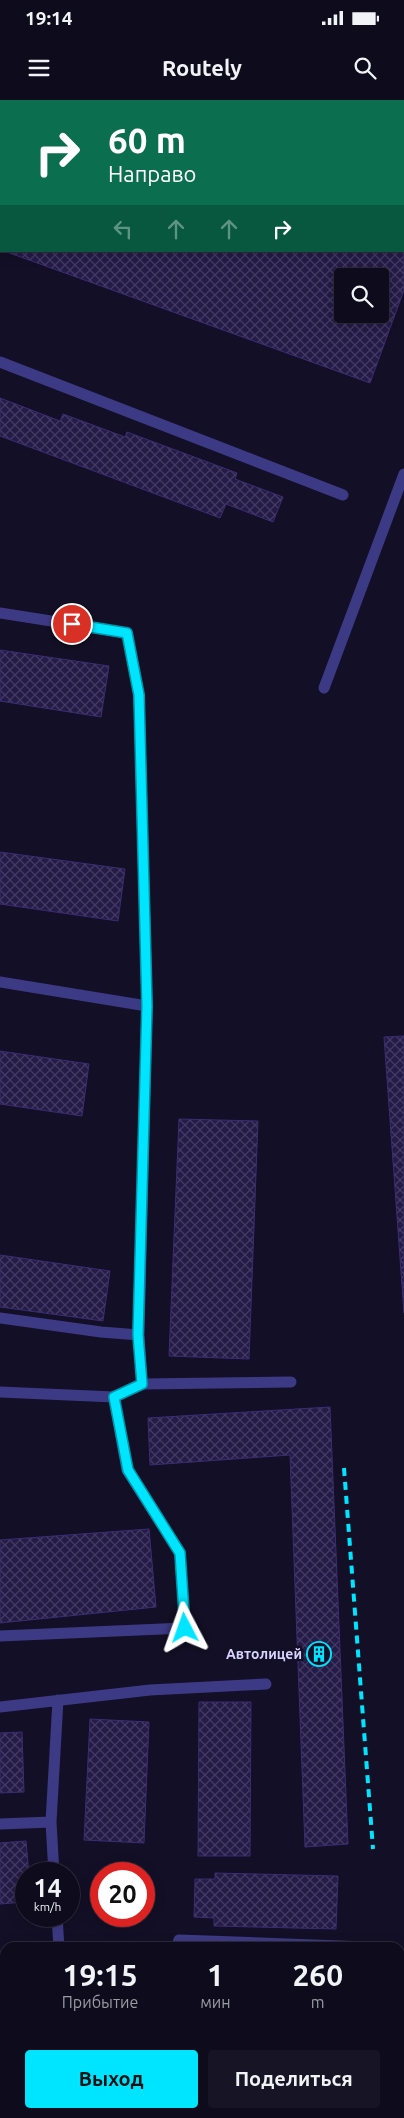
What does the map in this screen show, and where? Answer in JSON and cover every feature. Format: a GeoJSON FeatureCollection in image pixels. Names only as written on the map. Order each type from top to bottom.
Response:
{"type":"FeatureCollection","features":[{"type":"Feature","properties":{"kind":"lane"},"geometry":{"type":"LineString","coordinates":[[0,362],[343,495]]}},
{"type":"Feature","properties":{"kind":"lane"},"geometry":{"type":"LineString","coordinates":[[324,688],[404,474]]}},
{"type":"Feature","properties":{"kind":"lane"},"geometry":{"type":"LineString","coordinates":[[0,613],[127,633],[139,695],[147,1006],[138,1335],[142,1384]]}},
{"type":"Feature","properties":{"kind":"lane"},"geometry":{"type":"LineString","coordinates":[[0,982],[147,1006]]}},
{"type":"Feature","properties":{"kind":"lane"},"geometry":{"type":"LineString","coordinates":[[0,1318],[138,1335]]}},
{"type":"Feature","properties":{"kind":"lane"},"geometry":{"type":"LineString","coordinates":[[0,1392],[114,1397],[142,1384],[291,1382]]}},
{"type":"Feature","properties":{"kind":"lane"},"geometry":{"type":"LineString","coordinates":[[0,1636],[185,1628],[180,1553],[128,1470],[114,1397]]}},
{"type":"Feature","properties":{"kind":"lane"},"geometry":{"type":"LineString","coordinates":[[0,1707],[150,1690],[266,1684]]}},
{"type":"Feature","properties":{"kind":"lane"},"geometry":{"type":"LineString","coordinates":[[53,1862],[51,1822],[58,1700]]}},
{"type":"Feature","properties":{"kind":"lane"},"geometry":{"type":"LineString","coordinates":[[0,1824],[51,1822]]}},
{"type":"Feature","properties":{"kind":"lane"},"geometry":{"type":"LineString","coordinates":[[58,1927],[59,1942]]}},
{"type":"Feature","properties":{"kind":"lane"},"geometry":{"type":"LineString","coordinates":[[179,1942],[180,1940],[233,1942]]}},
{"type":"Feature","properties":{"kind":"building"},"geometry":{"type":"Polygon","coordinates":[[[7,252],[404,252],[404,290],[370,383],[7,252]]]}},
{"type":"Feature","properties":{"kind":"building"},"geometry":{"type":"Polygon","coordinates":[[[0,398],[60,421],[63,414],[125,437],[127,432],[237,473],[235,479],[283,497],[273,522],[226,504],[220,518],[0,436],[0,398]]]}},
{"type":"Feature","properties":{"kind":"building"},"geometry":{"type":"Polygon","coordinates":[[[0,650],[109,666],[101,717],[0,701],[0,650]]]}},
{"type":"Feature","properties":{"kind":"building"},"geometry":{"type":"Polygon","coordinates":[[[0,852],[125,869],[118,921],[0,904],[0,852]]]}},
{"type":"Feature","properties":{"kind":"building"},"geometry":{"type":"Polygon","coordinates":[[[404,1036],[404,1313],[384,1037],[404,1036]]]}},
{"type":"Feature","properties":{"kind":"building"},"geometry":{"type":"Polygon","coordinates":[[[0,1051],[89,1064],[82,1116],[0,1104],[0,1051]]]}},
{"type":"Feature","properties":{"kind":"building"},"geometry":{"type":"Polygon","coordinates":[[[179,1119],[258,1121],[249,1359],[169,1356],[179,1119]]]}},
{"type":"Feature","properties":{"kind":"building"},"geometry":{"type":"Polygon","coordinates":[[[0,1255],[110,1271],[103,1321],[0,1307],[0,1255]]]}},
{"type":"Feature","properties":{"kind":"building","name":"Автолицей"},"geometry":{"type":"Polygon","coordinates":[[[330,1407],[348,1844],[305,1847],[290,1455],[150,1465],[148,1418],[330,1407]]]}},
{"type":"Feature","properties":{"kind":"building"},"geometry":{"type":"Polygon","coordinates":[[[149,1529],[156,1607],[0,1623],[0,1540],[149,1529]]]}},
{"type":"Feature","properties":{"kind":"building"},"geometry":{"type":"Polygon","coordinates":[[[199,1702],[251,1702],[250,1856],[198,1856],[199,1702]]]}},
{"type":"Feature","properties":{"kind":"building"},"geometry":{"type":"Polygon","coordinates":[[[90,1719],[149,1722],[144,1843],[84,1840],[90,1719]]]}},
{"type":"Feature","properties":{"kind":"building"},"geometry":{"type":"Polygon","coordinates":[[[22,1732],[24,1792],[0,1793],[0,1733],[22,1732]]]}},
{"type":"Feature","properties":{"kind":"building"},"geometry":{"type":"Polygon","coordinates":[[[26,1841],[28,1862],[15,1862],[15,1903],[0,1904],[0,1843],[26,1841]]]}},
{"type":"Feature","properties":{"kind":"building"},"geometry":{"type":"Polygon","coordinates":[[[215,1873],[338,1876],[336,1929],[214,1926],[214,1918],[194,1917],[195,1879],[215,1879],[215,1873]]]}},
{"type":"Feature","properties":{"kind":"railway"},"geometry":{"type":"LineString","coordinates":[[344,1468],[373,1849]]}},
{"type":"Feature","properties":{"kind":"place","name":"Автолицей"},"geometry":{"type":"Point","coordinates":[319,1654]}},
{"type":"Feature","properties":{"kind":"route"},"geometry":{"type":"LineString","coordinates":[[72,624],[127,633],[139,695],[147,1006],[138,1335],[142,1384],[114,1397],[128,1470],[180,1553],[185,1628]]}}]}
